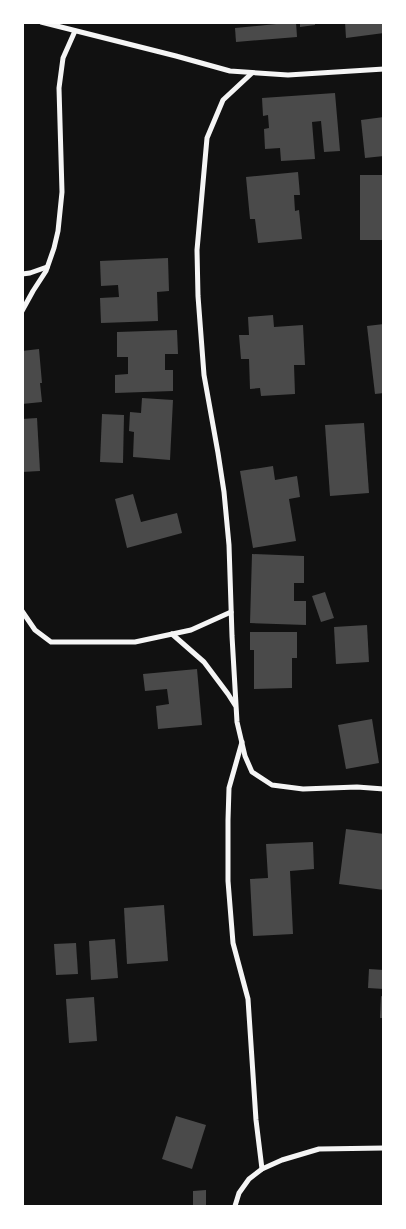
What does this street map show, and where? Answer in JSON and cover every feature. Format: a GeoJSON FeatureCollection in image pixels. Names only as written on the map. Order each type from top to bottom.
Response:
{"type":"FeatureCollection","features":[{"type":"Feature","properties":{"kind":"street"},"geometry":{"type":"LineString","coordinates":[[41,22],[230,71],[288,75],[384,69]]}},
{"type":"Feature","properties":{"kind":"street"},"geometry":{"type":"LineString","coordinates":[[22,311],[47,267],[58,231],[62,192],[59,88],[63,58],[75,31]]}},
{"type":"Feature","properties":{"kind":"street"},"geometry":{"type":"LineString","coordinates":[[252,73],[223,100],[207,138],[197,250],[198,296],[204,375],[224,492],[229,545],[237,722],[245,756],[252,772],[272,785],[303,789],[384,788]]}},
{"type":"Feature","properties":{"kind":"street"},"geometry":{"type":"LineString","coordinates":[[22,274],[47,267]]}},
{"type":"Feature","properties":{"kind":"street"},"geometry":{"type":"LineString","coordinates":[[22,612],[34,630],[51,642],[135,642],[191,630],[231,612]]}},
{"type":"Feature","properties":{"kind":"street"},"geometry":{"type":"LineString","coordinates":[[172,634],[204,662],[236,708]]}},
{"type":"Feature","properties":{"kind":"street"},"geometry":{"type":"LineString","coordinates":[[242,740],[229,788],[228,881],[233,943],[248,999],[256,1120],[262,1169]]}},
{"type":"Feature","properties":{"kind":"street"},"geometry":{"type":"LineString","coordinates":[[235,1206],[239,1193],[249,1179],[262,1169],[282,1160],[319,1149],[384,1148]]}},
{"type":"Feature","properties":{"kind":"building"},"geometry":{"type":"Polygon","coordinates":[[[296,22],[297,37],[236,42],[235,28],[296,22]]]}},
{"type":"Feature","properties":{"kind":"building"},"geometry":{"type":"Polygon","coordinates":[[[300,22],[315,22],[315,25],[300,27],[300,22]]]}},
{"type":"Feature","properties":{"kind":"building"},"geometry":{"type":"Polygon","coordinates":[[[345,22],[384,22],[384,33],[346,38],[345,22]]]}},
{"type":"Feature","properties":{"kind":"building"},"geometry":{"type":"Polygon","coordinates":[[[335,93],[340,151],[324,152],[321,121],[312,122],[315,159],[281,161],[280,148],[265,149],[264,129],[269,128],[268,115],[263,116],[262,98],[335,93]]]}},
{"type":"Feature","properties":{"kind":"building"},"geometry":{"type":"Polygon","coordinates":[[[384,117],[384,156],[365,158],[361,120],[384,117]]]}},
{"type":"Feature","properties":{"kind":"building"},"geometry":{"type":"Polygon","coordinates":[[[298,172],[300,195],[294,195],[295,211],[299,210],[302,239],[258,243],[255,219],[250,219],[246,177],[298,172]]]}},
{"type":"Feature","properties":{"kind":"building"},"geometry":{"type":"Polygon","coordinates":[[[360,175],[384,175],[384,240],[360,240],[360,175]]]}},
{"type":"Feature","properties":{"kind":"building"},"geometry":{"type":"Polygon","coordinates":[[[168,258],[169,291],[157,292],[158,321],[101,323],[100,298],[119,297],[118,285],[101,286],[100,261],[168,258]]]}},
{"type":"Feature","properties":{"kind":"building"},"geometry":{"type":"Polygon","coordinates":[[[273,315],[274,327],[303,325],[305,365],[294,365],[295,394],[261,396],[260,388],[250,389],[249,359],[241,359],[239,335],[249,335],[248,317],[273,315]]]}},
{"type":"Feature","properties":{"kind":"building"},"geometry":{"type":"Polygon","coordinates":[[[384,324],[384,393],[375,394],[367,326],[384,324]]]}},
{"type":"Feature","properties":{"kind":"building"},"geometry":{"type":"Polygon","coordinates":[[[177,330],[178,354],[165,354],[165,370],[173,370],[173,391],[115,393],[115,375],[128,374],[128,357],[117,357],[117,332],[177,330]]]}},
{"type":"Feature","properties":{"kind":"building"},"geometry":{"type":"Polygon","coordinates":[[[39,349],[42,402],[22,404],[22,351],[39,349]]]}},
{"type":"Feature","properties":{"kind":"building"},"geometry":{"type":"Polygon","coordinates":[[[142,398],[173,400],[170,460],[133,457],[134,432],[129,431],[130,412],[141,413],[142,398]]]}},
{"type":"Feature","properties":{"kind":"building"},"geometry":{"type":"Polygon","coordinates":[[[102,414],[124,415],[123,463],[100,462],[102,414]]]}},
{"type":"Feature","properties":{"kind":"building"},"geometry":{"type":"Polygon","coordinates":[[[37,418],[40,471],[22,472],[22,419],[37,418]]]}},
{"type":"Feature","properties":{"kind":"building"},"geometry":{"type":"Polygon","coordinates":[[[364,423],[369,493],[330,496],[325,425],[364,423]]]}},
{"type":"Feature","properties":{"kind":"building"},"geometry":{"type":"Polygon","coordinates":[[[273,466],[275,480],[297,476],[300,497],[289,499],[296,541],[253,548],[240,471],[273,466]]]}},
{"type":"Feature","properties":{"kind":"building"},"geometry":{"type":"Polygon","coordinates":[[[133,494],[141,522],[177,513],[182,533],[127,548],[115,499],[133,494]]]}},
{"type":"Feature","properties":{"kind":"building"},"geometry":{"type":"Polygon","coordinates":[[[252,554],[304,556],[304,583],[294,583],[294,601],[306,601],[306,625],[250,623],[252,554]]]}},
{"type":"Feature","properties":{"kind":"building"},"geometry":{"type":"Polygon","coordinates":[[[325,592],[334,618],[321,622],[312,596],[325,592]]]}},
{"type":"Feature","properties":{"kind":"building"},"geometry":{"type":"Polygon","coordinates":[[[367,625],[369,662],[336,664],[334,627],[367,625]]]}},
{"type":"Feature","properties":{"kind":"building"},"geometry":{"type":"Polygon","coordinates":[[[250,632],[297,632],[297,658],[292,658],[292,688],[254,689],[254,650],[250,650],[250,632]]]}},
{"type":"Feature","properties":{"kind":"building"},"geometry":{"type":"Polygon","coordinates":[[[197,669],[202,725],[158,729],[156,706],[169,704],[167,689],[145,691],[143,674],[197,669]]]}},
{"type":"Feature","properties":{"kind":"building"},"geometry":{"type":"Polygon","coordinates":[[[372,719],[379,763],[346,769],[338,725],[372,719]]]}},
{"type":"Feature","properties":{"kind":"building"},"geometry":{"type":"Polygon","coordinates":[[[346,829],[384,834],[384,890],[339,884],[346,829]]]}},
{"type":"Feature","properties":{"kind":"building"},"geometry":{"type":"Polygon","coordinates":[[[313,842],[314,869],[290,871],[293,934],[253,936],[250,879],[268,878],[266,844],[313,842]]]}},
{"type":"Feature","properties":{"kind":"building"},"geometry":{"type":"Polygon","coordinates":[[[164,905],[168,961],[127,964],[124,908],[164,905]]]}},
{"type":"Feature","properties":{"kind":"building"},"geometry":{"type":"Polygon","coordinates":[[[115,939],[118,978],[91,980],[89,941],[115,939]]]}},
{"type":"Feature","properties":{"kind":"building"},"geometry":{"type":"Polygon","coordinates":[[[76,943],[78,974],[56,975],[54,944],[76,943]]]}},
{"type":"Feature","properties":{"kind":"building"},"geometry":{"type":"Polygon","coordinates":[[[369,969],[384,970],[384,989],[368,988],[369,969]]]}},
{"type":"Feature","properties":{"kind":"building"},"geometry":{"type":"Polygon","coordinates":[[[381,996],[384,997],[384,1018],[380,1018],[381,996]]]}},
{"type":"Feature","properties":{"kind":"building"},"geometry":{"type":"Polygon","coordinates":[[[94,997],[97,1041],[69,1043],[66,999],[94,997]]]}},
{"type":"Feature","properties":{"kind":"building"},"geometry":{"type":"Polygon","coordinates":[[[176,1116],[206,1125],[192,1169],[162,1159],[176,1116]]]}},
{"type":"Feature","properties":{"kind":"building"},"geometry":{"type":"Polygon","coordinates":[[[206,1190],[206,1206],[193,1206],[193,1191],[206,1190]]]}}]}
